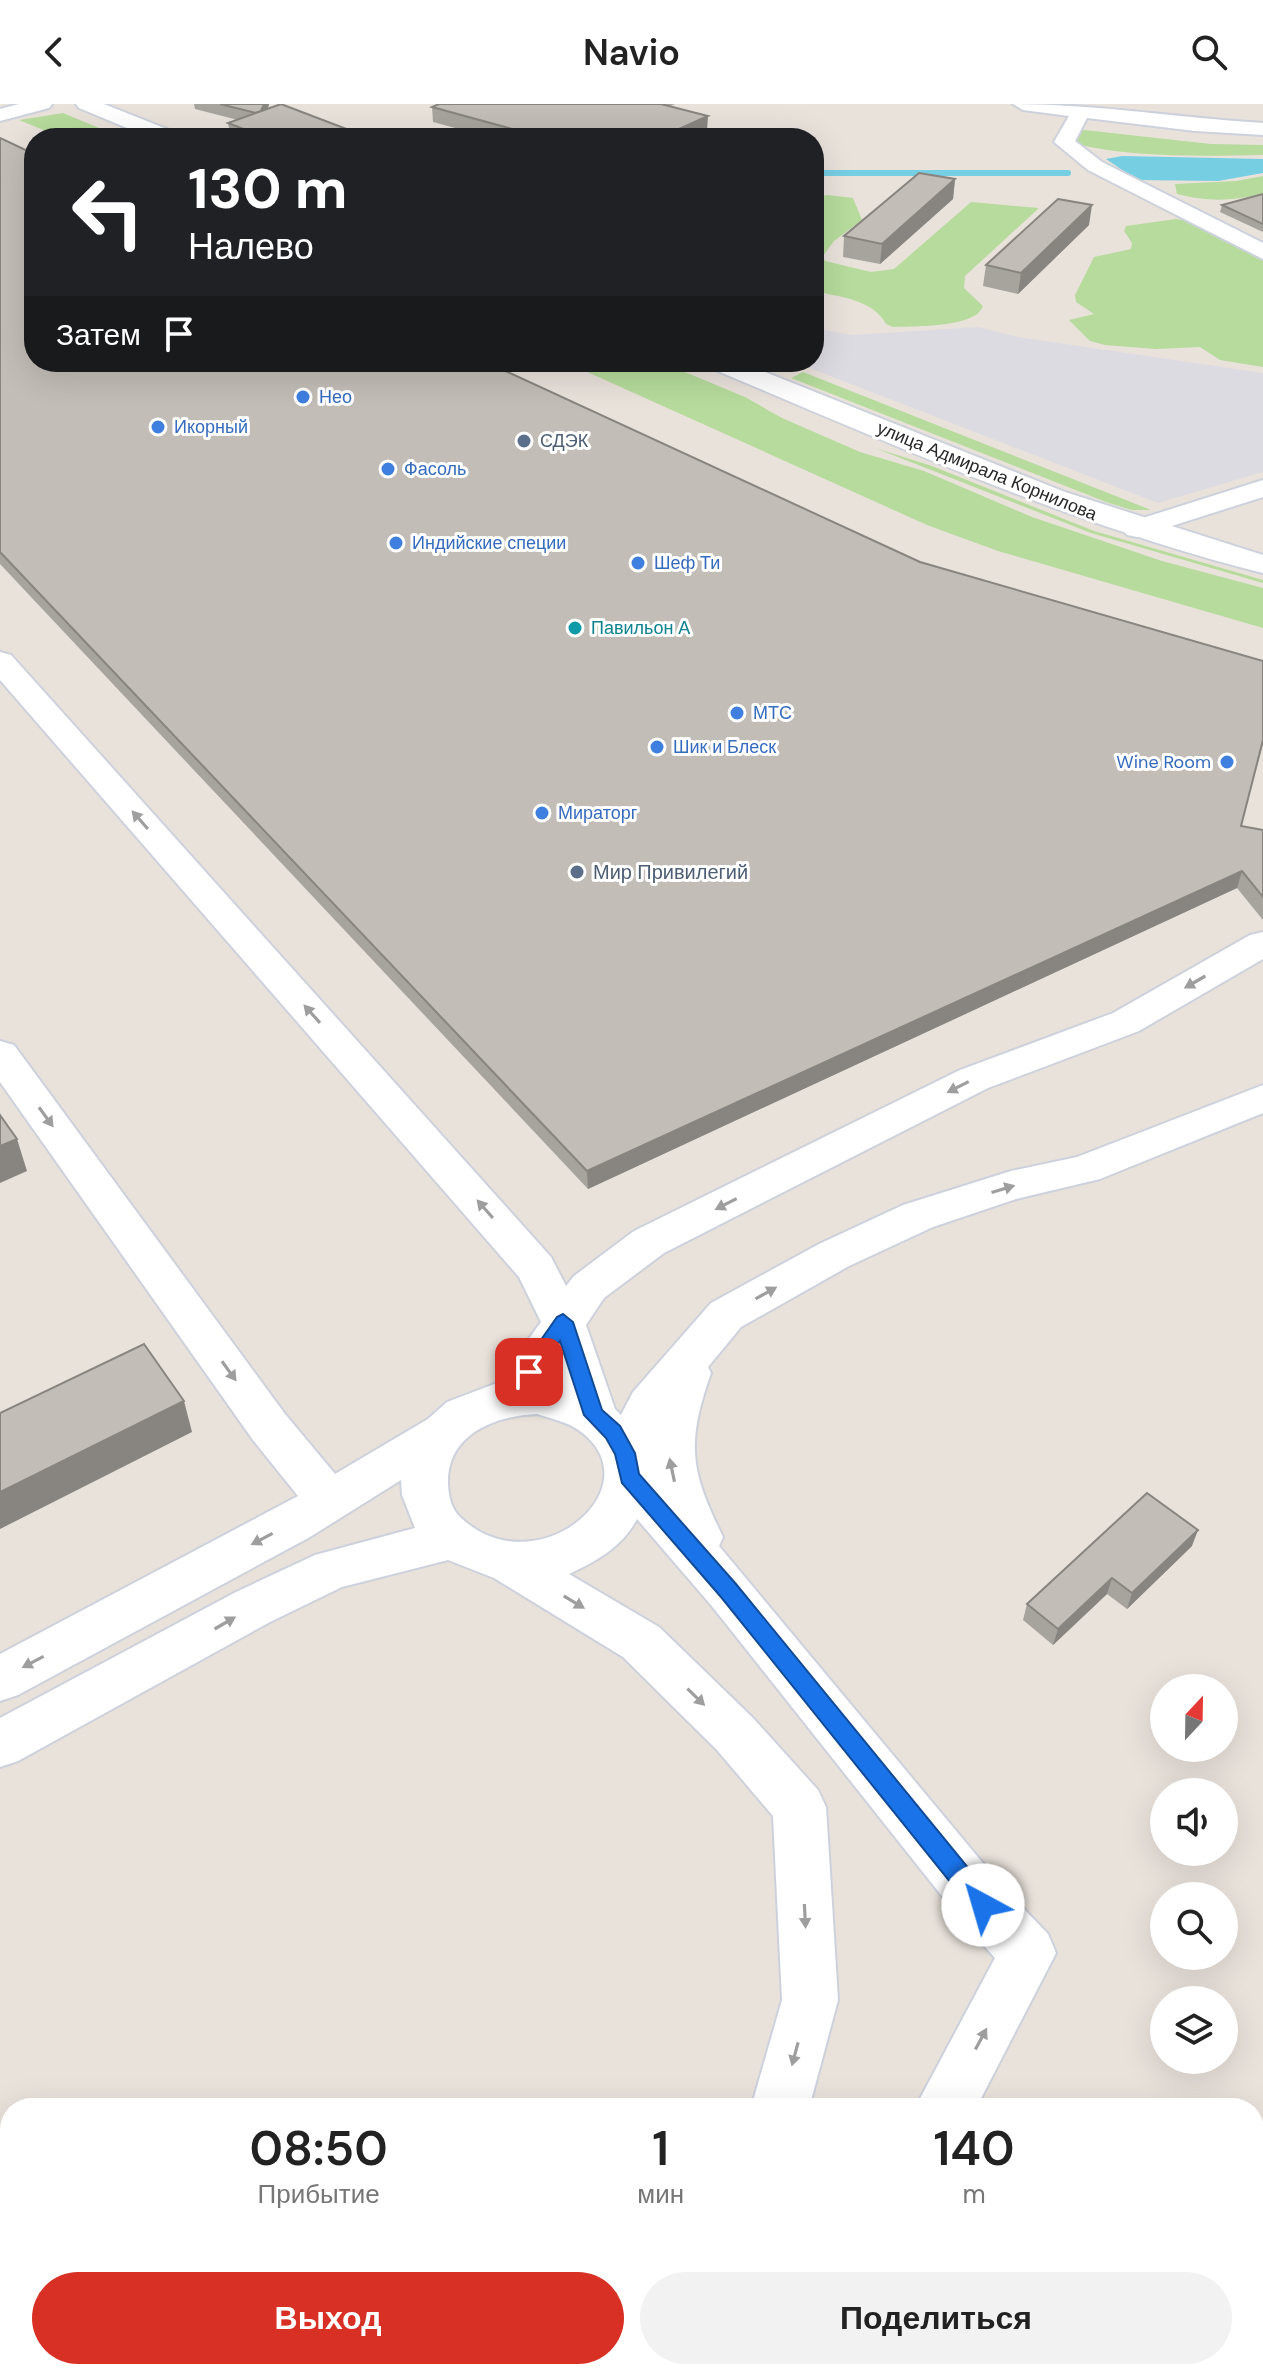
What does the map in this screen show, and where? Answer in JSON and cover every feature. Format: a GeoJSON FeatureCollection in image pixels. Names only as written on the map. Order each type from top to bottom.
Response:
{"type":"FeatureCollection","features":[{"type":"Feature","properties":{"kind":"main road"},"geometry":{"type":"LineString","coordinates":[[86,104],[145,128]]}},
{"type":"Feature","properties":{"kind":"main road","name":"улица Адмирала Корнилова"},"geometry":{"type":"LineString","coordinates":[[742,372],[1042,494],[1137,529],[1263,564]]}},
{"type":"Feature","properties":{"kind":"street"},"geometry":{"type":"LineString","coordinates":[[0,112],[24,104]]}},
{"type":"Feature","properties":{"kind":"street"},"geometry":{"type":"LineString","coordinates":[[0,112],[42,104]]}},
{"type":"Feature","properties":{"kind":"street"},"geometry":{"type":"LineString","coordinates":[[1023,104],[1080,113],[1263,129]]}},
{"type":"Feature","properties":{"kind":"street"},"geometry":{"type":"LineString","coordinates":[[1080,113],[1064,142],[1095,166],[1263,252]]}},
{"type":"Feature","properties":{"kind":"street"},"geometry":{"type":"LineString","coordinates":[[1137,529],[1263,488]]}},
{"type":"Feature","properties":{"kind":"street"},"geometry":{"type":"LineString","coordinates":[[0,661],[536,1268],[563,1322],[594,1415]]}},
{"type":"Feature","properties":{"kind":"street"},"geometry":{"type":"LineString","coordinates":[[512,1397],[589,1287],[649,1242],[974,1079],[1126,1022],[1263,943]]}},
{"type":"Feature","properties":{"kind":"street"},"geometry":{"type":"LineString","coordinates":[[0,1054],[269,1427],[330,1501]]}},
{"type":"Feature","properties":{"kind":"street"},"geometry":{"type":"LineString","coordinates":[[443,1432],[430,1452],[423,1475],[425,1498],[434,1519],[452,1539],[477,1554],[508,1562],[538,1562],[567,1555],[592,1542],[612,1523],[625,1501],[627,1465],[649,1405],[726,1315],[834,1255],[918,1216],[1011,1186],[1086,1169],[1263,1098]]}},
{"type":"Feature","properties":{"kind":"street"},"geometry":{"type":"LineString","coordinates":[[726,1315],[699,1349],[684,1385],[671,1424],[669,1468],[693,1526],[728,1590]]}},
{"type":"Feature","properties":{"kind":"street"},"geometry":{"type":"LineString","coordinates":[[0,1679],[330,1501],[443,1432],[462,1416],[486,1404],[512,1397],[539,1396],[566,1401],[594,1415],[613,1432],[627,1465],[983,1905],[1028,1953],[949,2098]]}},
{"type":"Feature","properties":{"kind":"street"},"geometry":{"type":"LineString","coordinates":[[0,1744],[253,1607],[332,1569],[452,1539]]}},
{"type":"Feature","properties":{"kind":"street"},"geometry":{"type":"LineString","coordinates":[[508,1562],[641,1642],[735,1734],[799,1807],[810,2000],[783,2098]]}},
{"type":"Feature","properties":{"kind":"shaded area"},"geometry":{"type":"Polygon","coordinates":[[[978,327],[1018,337],[1263,373],[1263,472],[1158,503],[820,372],[824,372],[824,330],[852,335],[978,327]]]}},
{"type":"Feature","properties":{"kind":"green space"},"geometry":{"type":"Polygon","coordinates":[[[63,113],[99,128],[39,128],[19,120],[63,113]]]}},
{"type":"Feature","properties":{"kind":"green space"},"geometry":{"type":"Polygon","coordinates":[[[1075,129],[1211,144],[1263,145],[1263,155],[1169,155],[1099,149],[1076,144],[1075,129]]]}},
{"type":"Feature","properties":{"kind":"green space"},"geometry":{"type":"Polygon","coordinates":[[[1263,176],[1263,194],[1230,199],[1177,194],[1175,184],[1236,181],[1263,176]]]}},
{"type":"Feature","properties":{"kind":"green space"},"geometry":{"type":"Polygon","coordinates":[[[824,196],[853,198],[862,220],[834,241],[824,255],[824,196]]]}},
{"type":"Feature","properties":{"kind":"green space"},"geometry":{"type":"Polygon","coordinates":[[[971,202],[1039,208],[965,276],[964,288],[983,306],[969,318],[943,324],[893,327],[886,324],[873,309],[844,297],[824,293],[824,258],[871,272],[894,269],[971,202]]]}},
{"type":"Feature","properties":{"kind":"green space"},"geometry":{"type":"Polygon","coordinates":[[[1176,219],[1190,221],[1263,260],[1263,367],[1220,360],[1200,347],[1156,349],[1105,345],[1090,341],[1069,320],[1094,314],[1076,302],[1075,295],[1094,257],[1131,249],[1132,243],[1124,231],[1126,226],[1176,219]]]}},
{"type":"Feature","properties":{"kind":"green space"},"geometry":{"type":"Polygon","coordinates":[[[587,372],[685,372],[860,452],[924,471],[1032,517],[1162,561],[1263,588],[1263,628],[998,551],[927,525],[587,372]]]}},
{"type":"Feature","properties":{"kind":"green space"},"geometry":{"type":"Polygon","coordinates":[[[803,372],[1151,510],[1132,510],[1106,502],[791,378],[803,372]]]}},
{"type":"Feature","properties":{"kind":"green space"},"geometry":{"type":"Polygon","coordinates":[[[875,448],[932,466],[1094,531],[1263,580],[1263,583],[1091,533],[875,448]]]}},
{"type":"Feature","properties":{"kind":"water"},"geometry":{"type":"Polygon","coordinates":[[[1122,156],[1263,159],[1263,173],[1218,181],[1137,180],[1106,159],[1122,156]]]}},
{"type":"Feature","properties":{"kind":"building"},"geometry":{"type":"Polygon","coordinates":[[[220,104],[264,104],[261,111],[256,113],[220,104]]]}},
{"type":"Feature","properties":{"kind":"building"},"geometry":{"type":"Polygon","coordinates":[[[281,104],[344,128],[241,128],[228,123],[281,104]]]}},
{"type":"Feature","properties":{"kind":"building"},"geometry":{"type":"Polygon","coordinates":[[[439,104],[661,104],[708,116],[681,128],[509,128],[432,107],[439,104]]]}},
{"type":"Feature","properties":{"kind":"building","name":"Павильон А"},"geometry":{"type":"Polygon","coordinates":[[[0,138],[24,149],[24,372],[508,372],[920,562],[1263,661],[1263,740],[1241,826],[1263,830],[1263,897],[1242,871],[587,1171],[0,552],[0,138]]]}},
{"type":"Feature","properties":{"kind":"building"},"geometry":{"type":"Polygon","coordinates":[[[919,173],[955,179],[882,244],[844,236],[919,173]]]}},
{"type":"Feature","properties":{"kind":"building"},"geometry":{"type":"Polygon","coordinates":[[[1263,194],[1263,224],[1222,205],[1263,194]]]}},
{"type":"Feature","properties":{"kind":"building"},"geometry":{"type":"Polygon","coordinates":[[[1058,199],[1092,205],[1021,273],[986,265],[1058,199]]]}},
{"type":"Feature","properties":{"kind":"building"},"geometry":{"type":"Polygon","coordinates":[[[0,1115],[17,1139],[0,1146],[0,1115]]]}},
{"type":"Feature","properties":{"kind":"building"},"geometry":{"type":"Polygon","coordinates":[[[144,1344],[184,1401],[0,1492],[0,1413],[144,1344]]]}},
{"type":"Feature","properties":{"kind":"building"},"geometry":{"type":"Polygon","coordinates":[[[1147,1493],[1198,1530],[1132,1593],[1112,1578],[1058,1629],[1027,1604],[1147,1493]]]}},
{"type":"Feature","properties":{"kind":"waterway"},"geometry":{"type":"LineString","coordinates":[[824,173],[1068,173]]}},
{"type":"Feature","properties":{"kind":"place","name":"Нео"},"geometry":{"type":"Point","coordinates":[303,397]}},
{"type":"Feature","properties":{"kind":"place","name":"Икорный"},"geometry":{"type":"Point","coordinates":[158,427]}},
{"type":"Feature","properties":{"kind":"place","name":"СДЭК"},"geometry":{"type":"Point","coordinates":[524,441]}},
{"type":"Feature","properties":{"kind":"place","name":"Фасоль"},"geometry":{"type":"Point","coordinates":[388,469]}},
{"type":"Feature","properties":{"kind":"place","name":"Индийские специи"},"geometry":{"type":"Point","coordinates":[396,543]}},
{"type":"Feature","properties":{"kind":"place","name":"Шеф Ти"},"geometry":{"type":"Point","coordinates":[638,563]}},
{"type":"Feature","properties":{"kind":"place","name":"Павильон А"},"geometry":{"type":"Point","coordinates":[575,628]}},
{"type":"Feature","properties":{"kind":"place","name":"МТС"},"geometry":{"type":"Point","coordinates":[737,713]}},
{"type":"Feature","properties":{"kind":"place","name":"Шик и Блеск"},"geometry":{"type":"Point","coordinates":[657,747]}},
{"type":"Feature","properties":{"kind":"place","name":"Wine Room"},"geometry":{"type":"Point","coordinates":[1227,762]}},
{"type":"Feature","properties":{"kind":"place","name":"Мираторг"},"geometry":{"type":"Point","coordinates":[542,813]}},
{"type":"Feature","properties":{"kind":"place","name":"Мир Привилегий"},"geometry":{"type":"Point","coordinates":[577,872]}},
{"type":"Feature","properties":{"kind":"route"},"geometry":{"type":"LineString","coordinates":[[529,1372],[563,1322],[594,1415],[613,1432],[625,1453],[629,1477],[728,1590],[983,1905]]}}]}
